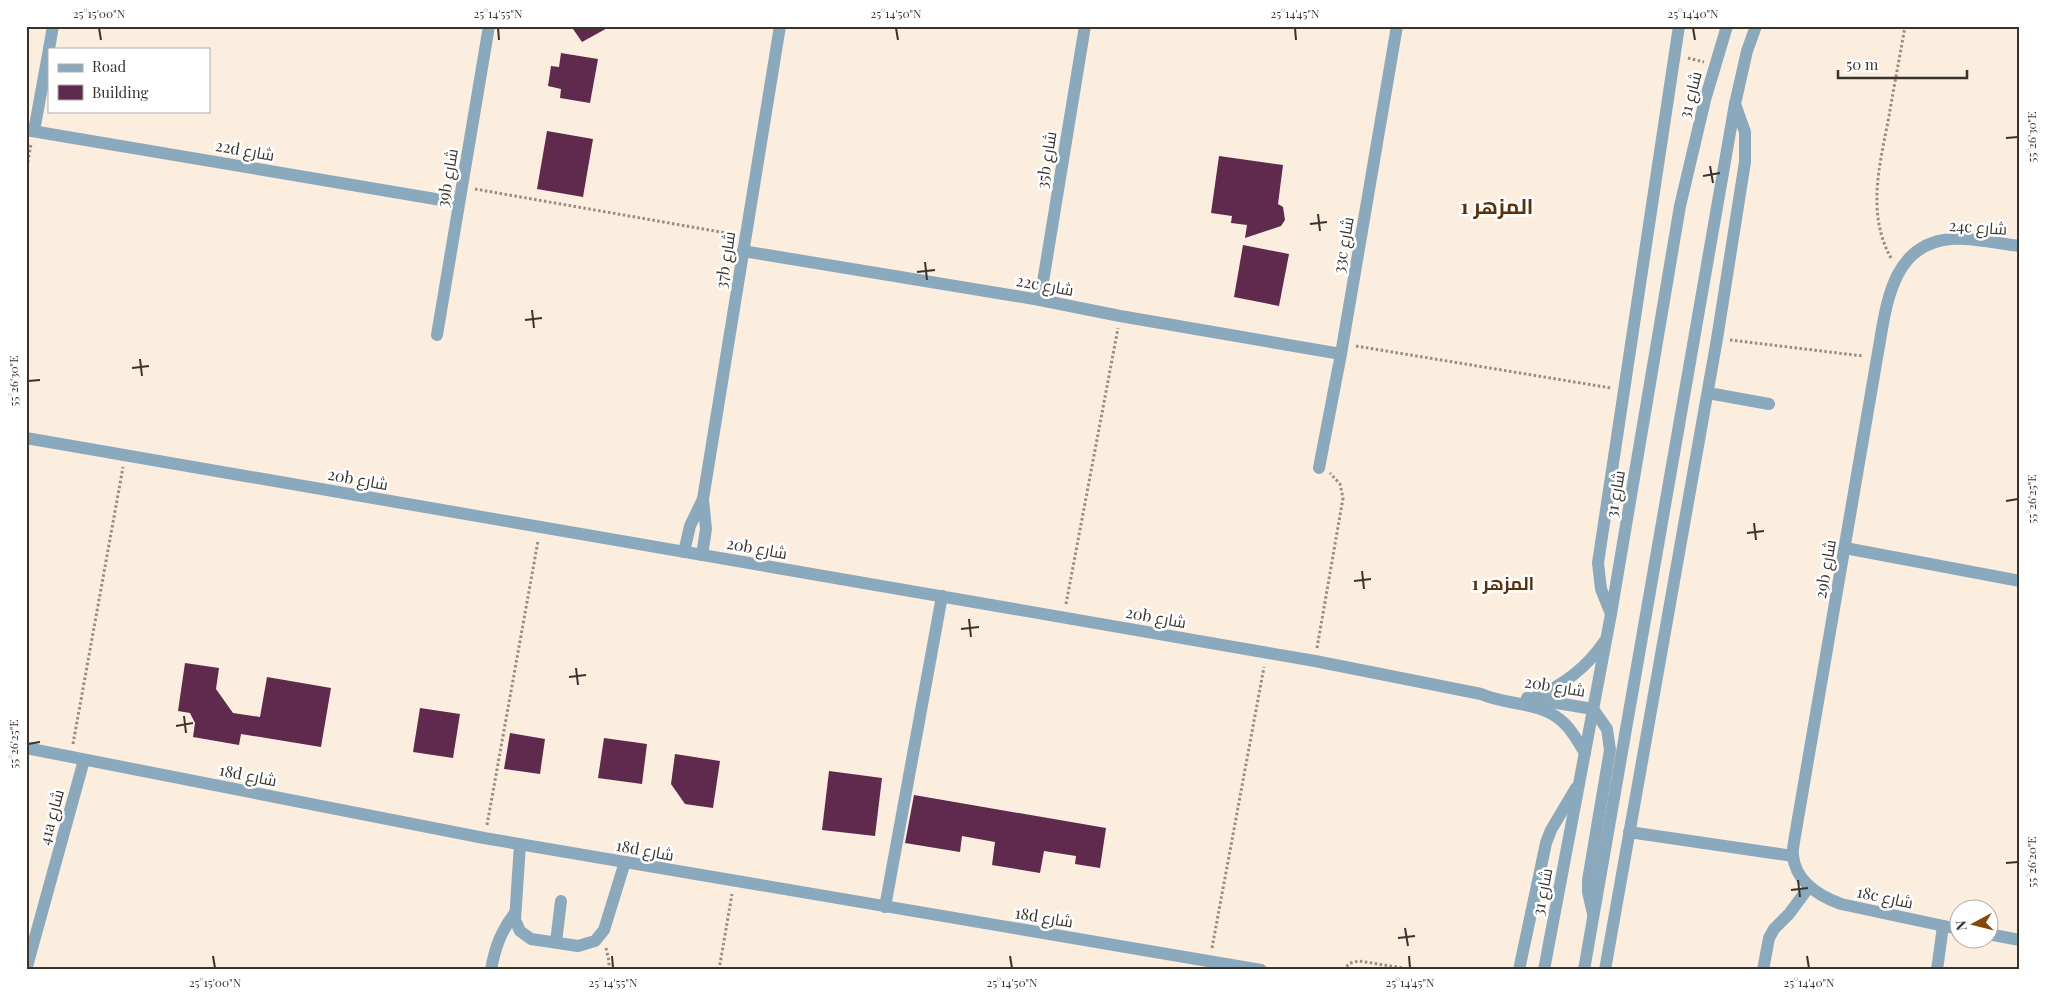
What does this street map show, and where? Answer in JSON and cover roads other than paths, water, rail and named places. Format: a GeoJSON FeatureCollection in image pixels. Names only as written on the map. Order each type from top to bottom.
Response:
{"type":"FeatureCollection","features":[{"type":"Feature","properties":{"kind":"street"},"geometry":{"type":"LineString","coordinates":[[49,48],[53,26]]}},
{"type":"Feature","properties":{"kind":"street","name":"39b شارع"},"geometry":{"type":"LineString","coordinates":[[437,335],[489,26]]}},
{"type":"Feature","properties":{"kind":"street","name":"37b شارع"},"geometry":{"type":"LineString","coordinates":[[702,555],[706,529],[703,499],[780,26]]}},
{"type":"Feature","properties":{"kind":"street","name":"35b شارع"},"geometry":{"type":"LineString","coordinates":[[1040,300],[1085,26]]}},
{"type":"Feature","properties":{"kind":"street","name":"33c شارع"},"geometry":{"type":"LineString","coordinates":[[1319,468],[1342,349],[1397,26]]}},
{"type":"Feature","properties":{"kind":"street"},"geometry":{"type":"LineString","coordinates":[[1612,614],[1601,590],[1598,563],[1679,26]]}},
{"type":"Feature","properties":{"kind":"street","name":"شارع 31"},"geometry":{"type":"LineString","coordinates":[[1544,970],[1612,614],[1680,206],[1705,100],[1727,26]]}},
{"type":"Feature","properties":{"kind":"street"},"geometry":{"type":"LineString","coordinates":[[1584,970],[1735,104],[1747,51],[1756,26]]}},
{"type":"Feature","properties":{"kind":"street"},"geometry":{"type":"LineString","coordinates":[[30,130],[48,53]]}},
{"type":"Feature","properties":{"kind":"street"},"geometry":{"type":"LineString","coordinates":[[1605,970],[1718,339],[1747,147],[1746,132],[1735,104]]}},
{"type":"Feature","properties":{"kind":"street","name":"22d شارع"},"geometry":{"type":"LineString","coordinates":[[30,130],[459,203]]}},
{"type":"Feature","properties":{"kind":"street","name":"24c شارع"},"geometry":{"type":"LineString","coordinates":[[1909,257],[1922,247],[1937,241],[1953,238],[2020,246]]}},
{"type":"Feature","properties":{"kind":"street","name":"22c شارع"},"geometry":{"type":"LineString","coordinates":[[743,251],[1040,300],[1120,316],[1342,349]]}},
{"type":"Feature","properties":{"kind":"street","name":"29b شارع"},"geometry":{"type":"LineString","coordinates":[[1809,888],[1798,873],[1793,856],[1795,836],[1887,304],[1898,271],[1909,257]]}},
{"type":"Feature","properties":{"kind":"street"},"geometry":{"type":"LineString","coordinates":[[1708,393],[1769,404]]}},
{"type":"Feature","properties":{"kind":"street","name":"20b شارع"},"geometry":{"type":"LineString","coordinates":[[26,438],[1315,661],[1481,694],[1508,695],[1593,709]]}},
{"type":"Feature","properties":{"kind":"street","name":"37b شارع"},"geometry":{"type":"LineString","coordinates":[[684,552],[690,526],[703,499]]}},
{"type":"Feature","properties":{"kind":"street"},"geometry":{"type":"LineString","coordinates":[[1845,548],[2020,581]]}},
{"type":"Feature","properties":{"kind":"street"},"geometry":{"type":"LineString","coordinates":[[885,907],[942,596]]}},
{"type":"Feature","properties":{"kind":"street"},"geometry":{"type":"LineString","coordinates":[[1532,699],[1547,693],[1575,675],[1598,651],[1607,638]]}},
{"type":"Feature","properties":{"kind":"street","name":"20b شارع"},"geometry":{"type":"LineString","coordinates":[[1481,694],[1495,700],[1532,707],[1554,716],[1564,723],[1585,753]]}},
{"type":"Feature","properties":{"kind":"street"},"geometry":{"type":"LineString","coordinates":[[1593,709],[1607,729],[1610,750],[1588,880],[1589,899],[1594,917]]}},
{"type":"Feature","properties":{"kind":"street","name":"18d شارع"},"geometry":{"type":"LineString","coordinates":[[26,748],[484,838],[734,882],[1210,961],[1226,967],[1261,970]]}},
{"type":"Feature","properties":{"kind":"street","name":"41a شارع"},"geometry":{"type":"LineString","coordinates":[[26,970],[84,760]]}},
{"type":"Feature","properties":{"kind":"street"},"geometry":{"type":"LineString","coordinates":[[1519,970],[1546,843],[1554,824],[1580,782]]}},
{"type":"Feature","properties":{"kind":"street"},"geometry":{"type":"LineString","coordinates":[[1629,832],[1793,856]]}},
{"type":"Feature","properties":{"kind":"street"},"geometry":{"type":"LineString","coordinates":[[520,844],[515,913],[516,926],[525,936],[556,942],[584,945],[595,941],[600,936],[606,924],[625,862]]}},
{"type":"Feature","properties":{"kind":"street"},"geometry":{"type":"LineString","coordinates":[[1763,970],[1769,938],[1774,929],[1789,914],[1809,888]]}},
{"type":"Feature","properties":{"kind":"street","name":"18c شارع"},"geometry":{"type":"LineString","coordinates":[[1809,888],[1824,898],[1841,904],[1948,927]]}},
{"type":"Feature","properties":{"kind":"street"},"geometry":{"type":"LineString","coordinates":[[556,942],[561,901]]}},
{"type":"Feature","properties":{"kind":"street"},"geometry":{"type":"LineString","coordinates":[[491,970],[494,949],[499,936],[515,913]]}},
{"type":"Feature","properties":{"kind":"street"},"geometry":{"type":"LineString","coordinates":[[1937,970],[1943,926]]}},
{"type":"Feature","properties":{"kind":"street"},"geometry":{"type":"LineString","coordinates":[[1998,936],[2020,940]]}},
{"type":"Feature","properties":{"kind":"district","name":"المزهر 1"},"geometry":{"type":"Point","coordinates":[1497,207]}},
{"type":"Feature","properties":{"kind":"district","name":"المزهر 1"},"geometry":{"type":"Point","coordinates":[1503,584]}}]}
